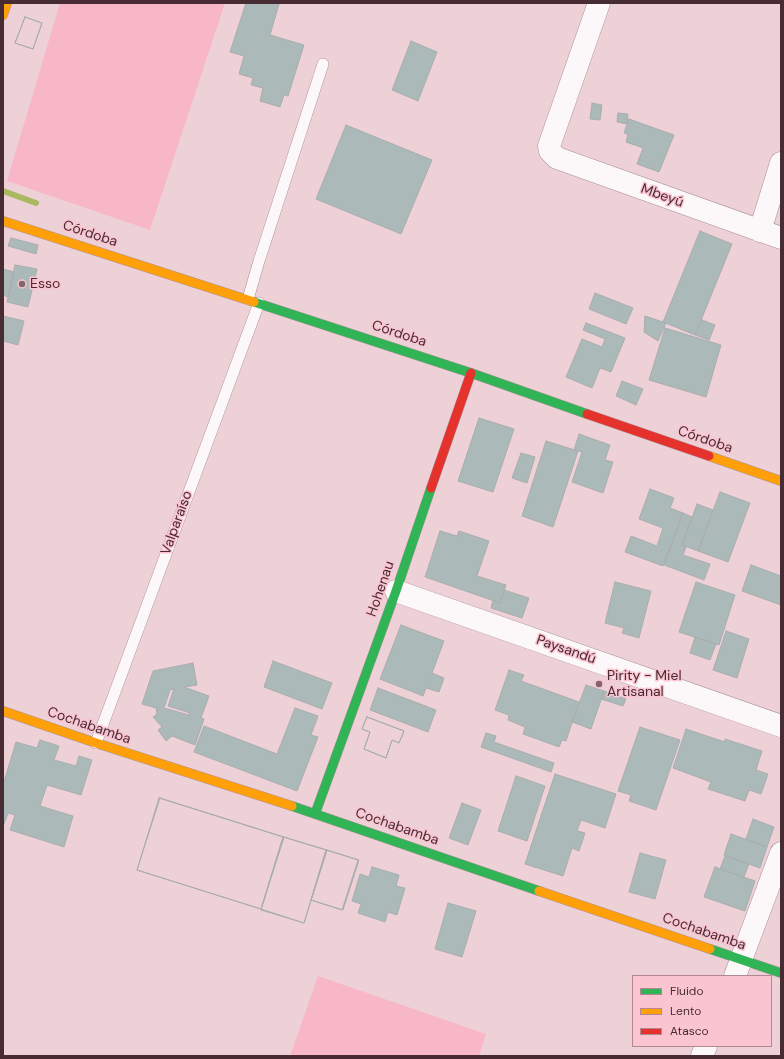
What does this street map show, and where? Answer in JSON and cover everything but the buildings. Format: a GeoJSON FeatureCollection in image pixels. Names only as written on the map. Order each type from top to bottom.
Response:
{"type":"FeatureCollection","features":[{"type":"Feature","properties":{"kind":"street"},"geometry":{"type":"LineString","coordinates":[[3,15],[7,3]]}},
{"type":"Feature","properties":{"kind":"street","name":"Mbeyú"},"geometry":{"type":"LineString","coordinates":[[599,3],[549,146],[550,151],[557,158],[781,238]]}},
{"type":"Feature","properties":{"kind":"street"},"geometry":{"type":"LineString","coordinates":[[760,231],[781,163]]}},
{"type":"Feature","properties":{"kind":"street","name":"Córdoba"},"geometry":{"type":"LineString","coordinates":[[4,222],[248,299],[471,372],[781,481]]}},
{"type":"Feature","properties":{"kind":"street","name":"Hohenau"},"geometry":{"type":"LineString","coordinates":[[315,814],[396,590],[471,372]]}},
{"type":"Feature","properties":{"kind":"street","name":"Paysandú"},"geometry":{"type":"LineString","coordinates":[[396,590],[781,726]]}},
{"type":"Feature","properties":{"kind":"street","name":"Cochabamba"},"geometry":{"type":"LineString","coordinates":[[3,711],[96,743],[315,814],[738,968],[781,973]]}},
{"type":"Feature","properties":{"kind":"street"},"geometry":{"type":"LineString","coordinates":[[738,968],[781,853]]}},
{"type":"Feature","properties":{"kind":"lane"},"geometry":{"type":"LineString","coordinates":[[248,299],[323,64]]}},
{"type":"Feature","properties":{"kind":"lane","name":"Valparaíso"},"geometry":{"type":"LineString","coordinates":[[96,743],[259,303]]}},
{"type":"Feature","properties":{"kind":"shaded area"},"geometry":{"type":"Polygon","coordinates":[[[60,3],[225,3],[150,230],[7,181],[60,3]]]}},
{"type":"Feature","properties":{"kind":"shaded area"},"geometry":{"type":"Polygon","coordinates":[[[318,976],[486,1034],[479,1056],[290,1056],[318,976]]]}},
{"type":"Feature","properties":{"kind":"waterway"},"geometry":{"type":"LineString","coordinates":[[3,191],[36,203]]}},
{"type":"Feature","properties":{"kind":"traffic: fast"},"geometry":{"type":"LineString","coordinates":[[254,302],[471,373],[587,414]]}},
{"type":"Feature","properties":{"kind":"traffic: fast"},"geometry":{"type":"LineString","coordinates":[[315,814],[396,591],[431,488]]}},
{"type":"Feature","properties":{"kind":"traffic: fast"},"geometry":{"type":"LineString","coordinates":[[292,806],[539,891]]}},
{"type":"Feature","properties":{"kind":"traffic: fast"},"geometry":{"type":"LineString","coordinates":[[710,949],[781,973]]}},
{"type":"Feature","properties":{"kind":"traffic: slow"},"geometry":{"type":"LineString","coordinates":[[3,15],[7,3]]}},
{"type":"Feature","properties":{"kind":"traffic: slow"},"geometry":{"type":"LineString","coordinates":[[3,221],[254,302]]}},
{"type":"Feature","properties":{"kind":"traffic: slow"},"geometry":{"type":"LineString","coordinates":[[709,456],[781,481]]}},
{"type":"Feature","properties":{"kind":"traffic: slow"},"geometry":{"type":"LineString","coordinates":[[3,711],[96,743],[292,806]]}},
{"type":"Feature","properties":{"kind":"traffic: slow"},"geometry":{"type":"LineString","coordinates":[[539,891],[710,949]]}},
{"type":"Feature","properties":{"kind":"traffic: jam"},"geometry":{"type":"LineString","coordinates":[[431,488],[471,373]]}},
{"type":"Feature","properties":{"kind":"traffic: jam"},"geometry":{"type":"LineString","coordinates":[[587,414],[709,456]]}},
{"type":"Feature","properties":{"kind":"place","name":"Esso"},"geometry":{"type":"Point","coordinates":[22,284]}},
{"type":"Feature","properties":{"kind":"place","name":"Pirity - Miel Artisanal"},"geometry":{"type":"Point","coordinates":[599,684]}}]}
